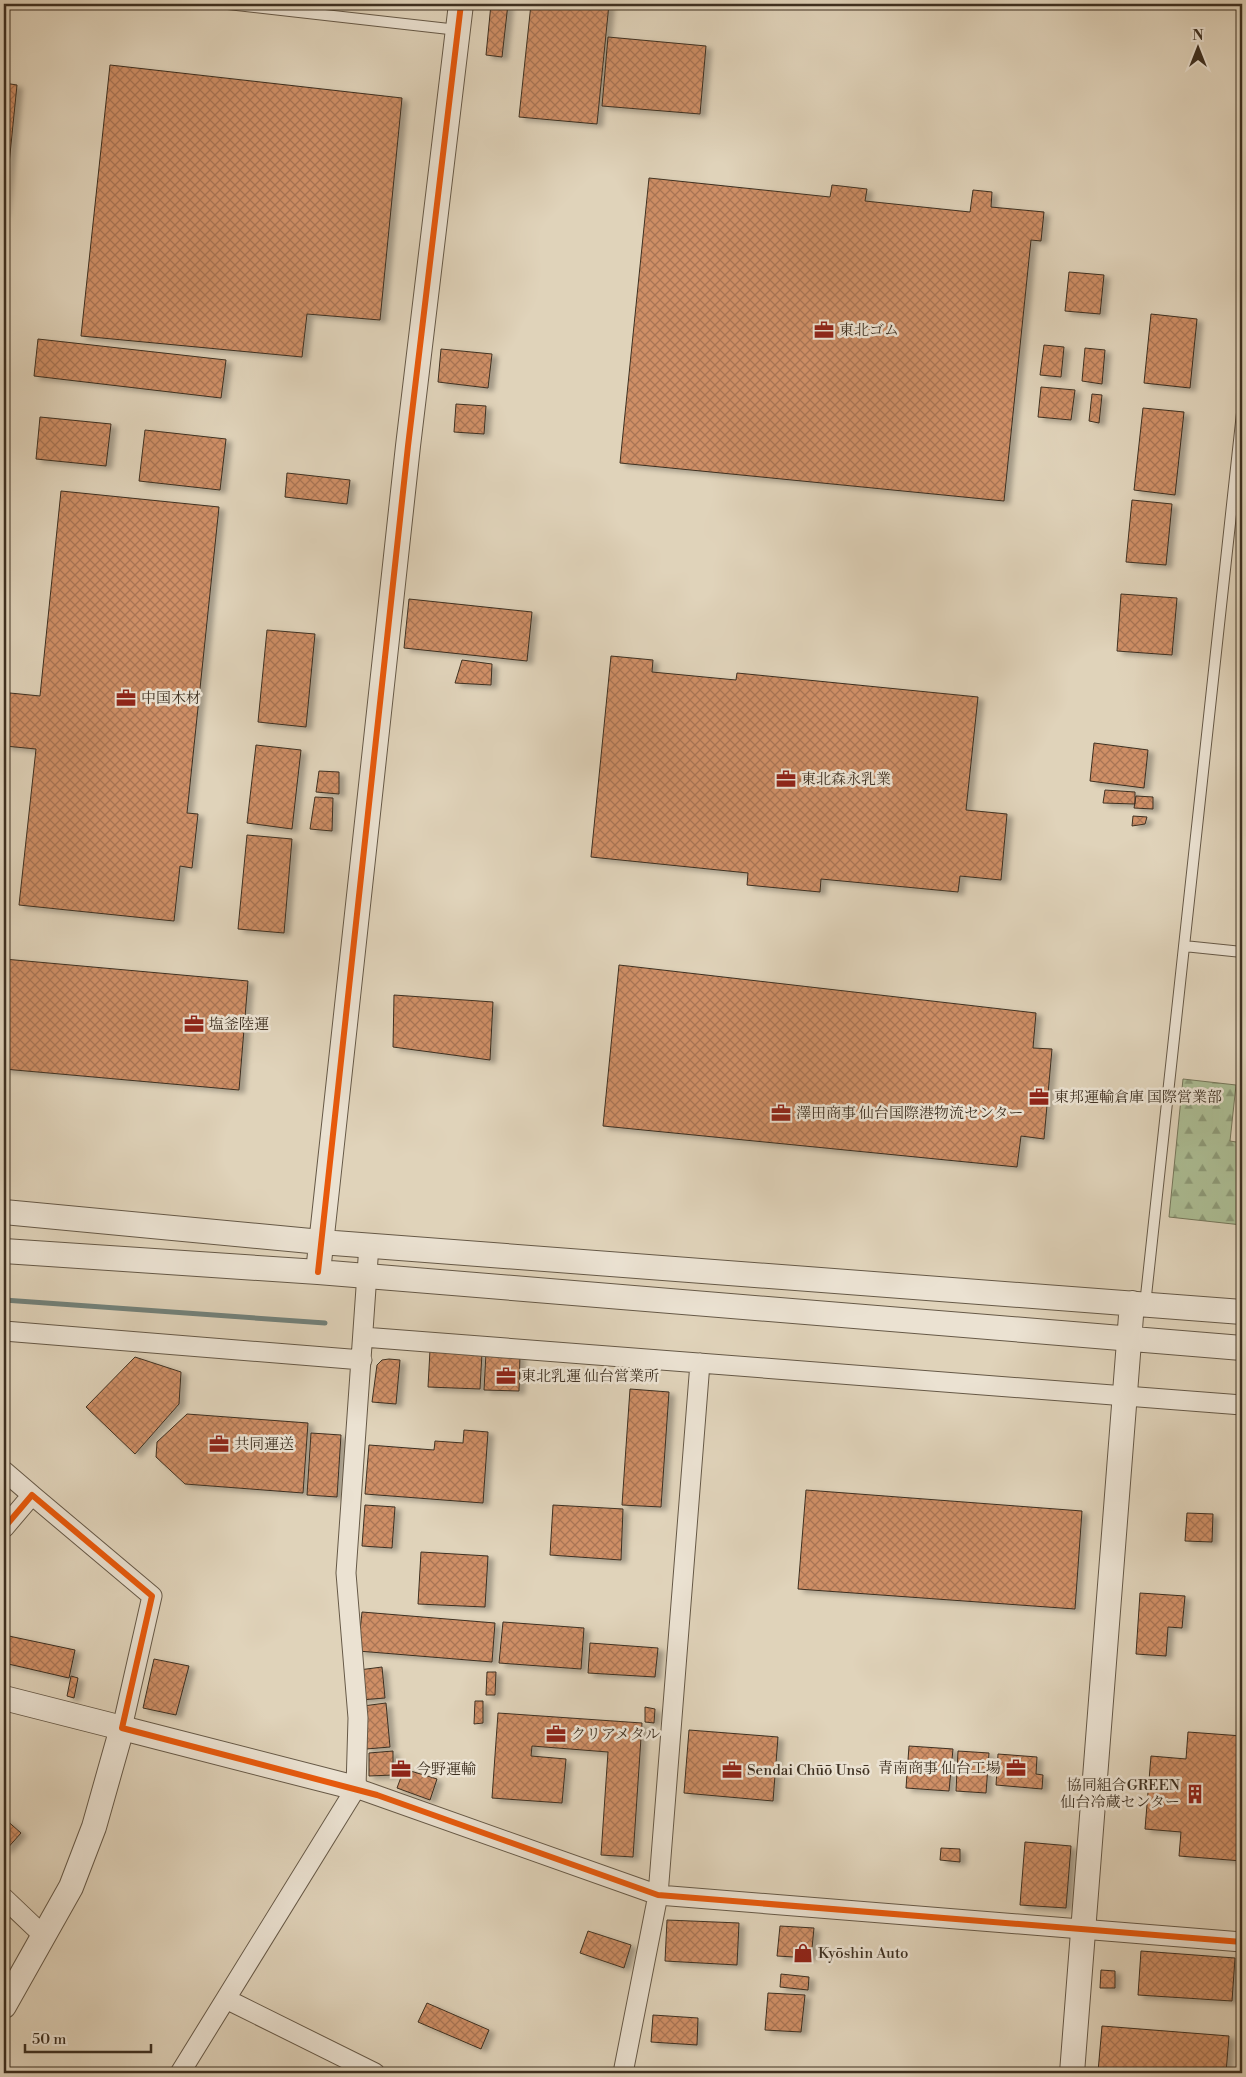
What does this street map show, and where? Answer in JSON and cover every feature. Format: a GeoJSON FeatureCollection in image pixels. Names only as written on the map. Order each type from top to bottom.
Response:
{"type":"FeatureCollection","features":[{"type":"Feature","properties":{"kind":"street"},"geometry":{"type":"LineString","coordinates":[[318,1272],[408,446],[461,4]]}},
{"type":"Feature","properties":{"kind":"street"},"geometry":{"type":"LineString","coordinates":[[4,1212],[321,1242],[1242,1312]]}},
{"type":"Feature","properties":{"kind":"street"},"geometry":{"type":"LineString","coordinates":[[180,2073],[356,1788],[358,1718],[346,1573],[370,1245]]}},
{"type":"Feature","properties":{"kind":"street"},"geometry":{"type":"LineString","coordinates":[[4,1251],[318,1272],[367,1278],[1242,1348]]}},
{"type":"Feature","properties":{"kind":"street"},"geometry":{"type":"LineString","coordinates":[[1072,2073],[1129,1340],[1138,1304]]}},
{"type":"Feature","properties":{"kind":"street"},"geometry":{"type":"LineString","coordinates":[[4,1331],[362,1360]]}},
{"type":"Feature","properties":{"kind":"street"},"geometry":{"type":"LineString","coordinates":[[363,1337],[1242,1405]]}},
{"type":"Feature","properties":{"kind":"street"},"geometry":{"type":"LineString","coordinates":[[623,2073],[658,1895],[700,1363]]}},
{"type":"Feature","properties":{"kind":"street"},"geometry":{"type":"LineString","coordinates":[[4,1471],[152,1596],[122,1728],[94,1826],[71,1887],[4,2006]]}},
{"type":"Feature","properties":{"kind":"street"},"geometry":{"type":"LineString","coordinates":[[4,1528],[32,1495]]}},
{"type":"Feature","properties":{"kind":"street"},"geometry":{"type":"LineString","coordinates":[[4,1698],[356,1788],[658,1895],[1242,1942]]}},
{"type":"Feature","properties":{"kind":"street"},"geometry":{"type":"LineString","coordinates":[[4,1898],[44,1937]]}},
{"type":"Feature","properties":{"kind":"street"},"geometry":{"type":"LineString","coordinates":[[226,1999],[375,2073]]}},
{"type":"Feature","properties":{"kind":"lane"},"geometry":{"type":"LineString","coordinates":[[228,4],[458,30]]}},
{"type":"Feature","properties":{"kind":"lane"},"geometry":{"type":"LineString","coordinates":[[1138,1304],[1184,946],[1242,413]]}},
{"type":"Feature","properties":{"kind":"lane"},"geometry":{"type":"LineString","coordinates":[[1184,946],[1242,952]]}},
{"type":"Feature","properties":{"kind":"green space"},"geometry":{"type":"Polygon","coordinates":[[[1183,1079],[1236,1085],[1230,1141],[1242,1143],[1242,1225],[1169,1217],[1183,1079]]]}},
{"type":"Feature","properties":{"kind":"building"},"geometry":{"type":"Polygon","coordinates":[[[491,4],[508,4],[502,57],[486,55],[491,4]]]}},
{"type":"Feature","properties":{"kind":"building"},"geometry":{"type":"Polygon","coordinates":[[[531,4],[609,4],[597,124],[519,117],[531,4]]]}},
{"type":"Feature","properties":{"kind":"building"},"geometry":{"type":"Polygon","coordinates":[[[608,37],[706,46],[700,114],[602,106],[608,37]]]}},
{"type":"Feature","properties":{"kind":"building"},"geometry":{"type":"Polygon","coordinates":[[[110,65],[402,98],[380,320],[307,314],[302,357],[81,336],[110,65]]]}},
{"type":"Feature","properties":{"kind":"building"},"geometry":{"type":"Polygon","coordinates":[[[4,83],[17,85],[4,214],[4,83]]]}},
{"type":"Feature","properties":{"kind":"building"},"geometry":{"type":"Polygon","coordinates":[[[649,178],[830,197],[832,185],[867,189],[865,201],[970,212],[973,190],[992,192],[991,207],[1044,212],[1041,241],[1031,240],[1004,501],[620,463],[649,178]]]}},
{"type":"Feature","properties":{"kind":"building"},"geometry":{"type":"Polygon","coordinates":[[[1069,272],[1104,275],[1100,314],[1065,311],[1069,272]]]}},
{"type":"Feature","properties":{"kind":"building"},"geometry":{"type":"Polygon","coordinates":[[[1151,314],[1197,319],[1190,388],[1144,383],[1151,314]]]}},
{"type":"Feature","properties":{"kind":"building"},"geometry":{"type":"Polygon","coordinates":[[[38,339],[226,360],[221,398],[34,376],[38,339]]]}},
{"type":"Feature","properties":{"kind":"building"},"geometry":{"type":"Polygon","coordinates":[[[1044,345],[1064,347],[1061,377],[1040,375],[1044,345]]]}},
{"type":"Feature","properties":{"kind":"building"},"geometry":{"type":"Polygon","coordinates":[[[1085,348],[1105,350],[1102,384],[1082,381],[1085,348]]]}},
{"type":"Feature","properties":{"kind":"building"},"geometry":{"type":"Polygon","coordinates":[[[441,349],[492,354],[488,388],[438,382],[441,349]]]}},
{"type":"Feature","properties":{"kind":"building"},"geometry":{"type":"Polygon","coordinates":[[[1041,387],[1075,390],[1071,420],[1038,417],[1041,387]]]}},
{"type":"Feature","properties":{"kind":"building"},"geometry":{"type":"Polygon","coordinates":[[[1092,394],[1102,395],[1099,423],[1089,421],[1092,394]]]}},
{"type":"Feature","properties":{"kind":"building"},"geometry":{"type":"Polygon","coordinates":[[[456,404],[486,406],[484,434],[454,432],[456,404]]]}},
{"type":"Feature","properties":{"kind":"building"},"geometry":{"type":"Polygon","coordinates":[[[1143,408],[1184,412],[1175,495],[1134,490],[1143,408]]]}},
{"type":"Feature","properties":{"kind":"building"},"geometry":{"type":"Polygon","coordinates":[[[40,417],[111,424],[106,466],[36,459],[40,417]]]}},
{"type":"Feature","properties":{"kind":"building"},"geometry":{"type":"Polygon","coordinates":[[[145,430],[226,439],[220,490],[139,481],[145,430]]]}},
{"type":"Feature","properties":{"kind":"building"},"geometry":{"type":"Polygon","coordinates":[[[287,473],[350,480],[347,504],[285,497],[287,473]]]}},
{"type":"Feature","properties":{"kind":"building"},"geometry":{"type":"Polygon","coordinates":[[[61,491],[219,507],[187,813],[198,814],[192,868],[180,866],[174,921],[19,905],[36,749],[5,746],[10,693],[40,696],[61,491]]]}},
{"type":"Feature","properties":{"kind":"building"},"geometry":{"type":"Polygon","coordinates":[[[1132,500],[1172,504],[1166,565],[1126,562],[1132,500]]]}},
{"type":"Feature","properties":{"kind":"building"},"geometry":{"type":"Polygon","coordinates":[[[1121,594],[1177,598],[1172,655],[1117,651],[1121,594]]]}},
{"type":"Feature","properties":{"kind":"building"},"geometry":{"type":"Polygon","coordinates":[[[409,599],[532,612],[527,661],[404,648],[409,599]]]}},
{"type":"Feature","properties":{"kind":"building"},"geometry":{"type":"Polygon","coordinates":[[[267,630],[315,634],[306,727],[258,722],[267,630]]]}},
{"type":"Feature","properties":{"kind":"building"},"geometry":{"type":"Polygon","coordinates":[[[611,656],[653,660],[652,672],[736,680],[737,673],[978,697],[966,810],[1007,814],[1001,880],[960,876],[958,892],[821,879],[820,892],[747,885],[748,873],[591,857],[611,656]]]}},
{"type":"Feature","properties":{"kind":"building"},"geometry":{"type":"Polygon","coordinates":[[[462,660],[492,664],[491,685],[455,683],[462,660]]]}},
{"type":"Feature","properties":{"kind":"building"},"geometry":{"type":"Polygon","coordinates":[[[1094,743],[1148,750],[1144,788],[1090,781],[1094,743]]]}},
{"type":"Feature","properties":{"kind":"building"},"geometry":{"type":"Polygon","coordinates":[[[256,745],[301,750],[292,829],[247,823],[256,745]]]}},
{"type":"Feature","properties":{"kind":"building"},"geometry":{"type":"Polygon","coordinates":[[[319,771],[339,772],[339,794],[316,792],[319,771]]]}},
{"type":"Feature","properties":{"kind":"building"},"geometry":{"type":"Polygon","coordinates":[[[1105,790],[1135,792],[1135,804],[1103,803],[1105,790]]]}},
{"type":"Feature","properties":{"kind":"building"},"geometry":{"type":"Polygon","coordinates":[[[1136,796],[1153,797],[1153,809],[1134,808],[1136,796]]]}},
{"type":"Feature","properties":{"kind":"building"},"geometry":{"type":"Polygon","coordinates":[[[315,797],[333,798],[332,831],[310,829],[315,797]]]}},
{"type":"Feature","properties":{"kind":"building"},"geometry":{"type":"Polygon","coordinates":[[[1133,816],[1147,817],[1145,824],[1132,826],[1133,816]]]}},
{"type":"Feature","properties":{"kind":"building"},"geometry":{"type":"Polygon","coordinates":[[[247,835],[292,839],[284,933],[238,929],[247,835]]]}},
{"type":"Feature","properties":{"kind":"building"},"geometry":{"type":"Polygon","coordinates":[[[4,959],[248,981],[239,1090],[4,1069],[4,959]]]}},
{"type":"Feature","properties":{"kind":"building"},"geometry":{"type":"Polygon","coordinates":[[[619,965],[1036,1013],[1033,1048],[1052,1049],[1044,1139],[1021,1136],[1017,1167],[603,1126],[619,965]]]}},
{"type":"Feature","properties":{"kind":"building"},"geometry":{"type":"Polygon","coordinates":[[[394,995],[493,1002],[490,1060],[393,1047],[394,995]]]}},
{"type":"Feature","properties":{"kind":"building"},"geometry":{"type":"Polygon","coordinates":[[[430,1350],[482,1353],[480,1389],[428,1387],[430,1350]]]}},
{"type":"Feature","properties":{"kind":"building"},"geometry":{"type":"Polygon","coordinates":[[[486,1353],[520,1355],[519,1391],[484,1390],[486,1353]]]}},
{"type":"Feature","properties":{"kind":"building"},"geometry":{"type":"Polygon","coordinates":[[[135,1357],[181,1372],[179,1404],[135,1454],[86,1407],[135,1357]]]}},
{"type":"Feature","properties":{"kind":"building"},"geometry":{"type":"Polygon","coordinates":[[[382,1360],[400,1360],[396,1404],[372,1402],[377,1365],[382,1360]]]}},
{"type":"Feature","properties":{"kind":"building"},"geometry":{"type":"Polygon","coordinates":[[[630,1389],[669,1392],[661,1507],[622,1505],[630,1389]]]}},
{"type":"Feature","properties":{"kind":"building"},"geometry":{"type":"Polygon","coordinates":[[[187,1414],[308,1423],[303,1493],[185,1484],[156,1457],[157,1442],[187,1414]]]}},
{"type":"Feature","properties":{"kind":"building"},"geometry":{"type":"Polygon","coordinates":[[[464,1430],[488,1432],[483,1503],[365,1494],[369,1445],[434,1450],[435,1441],[463,1443],[464,1430]]]}},
{"type":"Feature","properties":{"kind":"building"},"geometry":{"type":"Polygon","coordinates":[[[311,1433],[341,1435],[337,1497],[307,1495],[311,1433]]]}},
{"type":"Feature","properties":{"kind":"building"},"geometry":{"type":"Polygon","coordinates":[[[806,1490],[1082,1511],[1075,1609],[798,1589],[806,1490]]]}},
{"type":"Feature","properties":{"kind":"building"},"geometry":{"type":"Polygon","coordinates":[[[365,1505],[395,1507],[392,1548],[362,1546],[365,1505]]]}},
{"type":"Feature","properties":{"kind":"building"},"geometry":{"type":"Polygon","coordinates":[[[553,1505],[623,1509],[621,1560],[550,1555],[553,1505]]]}},
{"type":"Feature","properties":{"kind":"building"},"geometry":{"type":"Polygon","coordinates":[[[1187,1513],[1213,1514],[1212,1542],[1185,1541],[1187,1513]]]}},
{"type":"Feature","properties":{"kind":"building"},"geometry":{"type":"Polygon","coordinates":[[[421,1552],[488,1556],[485,1607],[418,1604],[421,1552]]]}},
{"type":"Feature","properties":{"kind":"building"},"geometry":{"type":"Polygon","coordinates":[[[1140,1593],[1185,1596],[1182,1628],[1168,1627],[1166,1656],[1136,1654],[1140,1593]]]}},
{"type":"Feature","properties":{"kind":"building"},"geometry":{"type":"Polygon","coordinates":[[[362,1612],[495,1623],[492,1662],[358,1651],[362,1612]]]}},
{"type":"Feature","properties":{"kind":"building"},"geometry":{"type":"Polygon","coordinates":[[[503,1622],[584,1628],[581,1669],[499,1663],[503,1622]]]}},
{"type":"Feature","properties":{"kind":"building"},"geometry":{"type":"Polygon","coordinates":[[[4,1635],[75,1650],[69,1678],[4,1663],[4,1635]]]}},
{"type":"Feature","properties":{"kind":"building"},"geometry":{"type":"Polygon","coordinates":[[[590,1643],[658,1648],[655,1677],[588,1673],[590,1643]]]}},
{"type":"Feature","properties":{"kind":"building"},"geometry":{"type":"Polygon","coordinates":[[[154,1659],[189,1666],[176,1715],[143,1708],[154,1659]]]}},
{"type":"Feature","properties":{"kind":"building"},"geometry":{"type":"Polygon","coordinates":[[[382,1667],[385,1698],[360,1700],[359,1670],[382,1667]]]}},
{"type":"Feature","properties":{"kind":"building"},"geometry":{"type":"Polygon","coordinates":[[[487,1672],[496,1672],[495,1695],[486,1695],[487,1672]]]}},
{"type":"Feature","properties":{"kind":"building"},"geometry":{"type":"Polygon","coordinates":[[[71,1676],[78,1678],[74,1698],[67,1696],[71,1676]]]}},
{"type":"Feature","properties":{"kind":"building"},"geometry":{"type":"Polygon","coordinates":[[[475,1701],[483,1701],[483,1723],[474,1724],[475,1701]]]}},
{"type":"Feature","properties":{"kind":"building"},"geometry":{"type":"Polygon","coordinates":[[[386,1703],[390,1747],[366,1749],[363,1706],[386,1703]]]}},
{"type":"Feature","properties":{"kind":"building"},"geometry":{"type":"Polygon","coordinates":[[[645,1707],[655,1709],[654,1723],[645,1722],[645,1707]]]}},
{"type":"Feature","properties":{"kind":"building"},"geometry":{"type":"Polygon","coordinates":[[[498,1713],[642,1723],[633,1857],[601,1855],[608,1752],[532,1746],[531,1756],[566,1759],[562,1803],[492,1798],[498,1713]]]}},
{"type":"Feature","properties":{"kind":"building"},"geometry":{"type":"Polygon","coordinates":[[[689,1730],[778,1737],[773,1801],[684,1793],[689,1730]]]}},
{"type":"Feature","properties":{"kind":"building","name":"協同組合GREEN 仙台冷蔵センター"},"geometry":{"type":"Polygon","coordinates":[[[1188,1732],[1242,1736],[1242,1861],[1179,1856],[1181,1832],[1145,1829],[1151,1756],[1186,1759],[1188,1732]]]}},
{"type":"Feature","properties":{"kind":"building"},"geometry":{"type":"Polygon","coordinates":[[[909,1746],[953,1749],[949,1791],[906,1788],[909,1746]]]}},
{"type":"Feature","properties":{"kind":"building"},"geometry":{"type":"Polygon","coordinates":[[[393,1751],[393,1775],[369,1776],[369,1753],[393,1751]]]}},
{"type":"Feature","properties":{"kind":"building"},"geometry":{"type":"Polygon","coordinates":[[[958,1751],[989,1753],[986,1793],[956,1791],[958,1751]]]}},
{"type":"Feature","properties":{"kind":"building"},"geometry":{"type":"Polygon","coordinates":[[[998,1754],[1037,1757],[1036,1774],[1043,1775],[1042,1789],[996,1785],[998,1754]]]}},
{"type":"Feature","properties":{"kind":"building"},"geometry":{"type":"Polygon","coordinates":[[[404,1769],[437,1779],[430,1800],[397,1788],[404,1769]]]}},
{"type":"Feature","properties":{"kind":"building"},"geometry":{"type":"Polygon","coordinates":[[[4,1818],[21,1833],[5,1851],[4,1850],[4,1818]]]}},
{"type":"Feature","properties":{"kind":"building"},"geometry":{"type":"Polygon","coordinates":[[[1025,1842],[1071,1846],[1066,1908],[1020,1905],[1025,1842]]]}},
{"type":"Feature","properties":{"kind":"building"},"geometry":{"type":"Polygon","coordinates":[[[941,1848],[960,1849],[960,1862],[940,1860],[941,1848]]]}},
{"type":"Feature","properties":{"kind":"building"},"geometry":{"type":"Polygon","coordinates":[[[667,1920],[739,1923],[737,1965],[665,1961],[667,1920]]]}},
{"type":"Feature","properties":{"kind":"building"},"geometry":{"type":"Polygon","coordinates":[[[780,1926],[814,1928],[811,1958],[777,1956],[780,1926]]]}},
{"type":"Feature","properties":{"kind":"building"},"geometry":{"type":"Polygon","coordinates":[[[588,1931],[631,1945],[624,1968],[580,1953],[588,1931]]]}},
{"type":"Feature","properties":{"kind":"building"},"geometry":{"type":"Polygon","coordinates":[[[1141,1951],[1235,1958],[1232,2001],[1138,1995],[1141,1951]]]}},
{"type":"Feature","properties":{"kind":"building"},"geometry":{"type":"Polygon","coordinates":[[[1101,1970],[1115,1971],[1115,1988],[1100,1988],[1101,1970]]]}},
{"type":"Feature","properties":{"kind":"building"},"geometry":{"type":"Polygon","coordinates":[[[781,1974],[809,1977],[808,1990],[780,1987],[781,1974]]]}},
{"type":"Feature","properties":{"kind":"building"},"geometry":{"type":"Polygon","coordinates":[[[768,1993],[805,1995],[801,2032],[765,2030],[768,1993]]]}},
{"type":"Feature","properties":{"kind":"building"},"geometry":{"type":"Polygon","coordinates":[[[427,2003],[489,2030],[481,2049],[418,2022],[427,2003]]]}},
{"type":"Feature","properties":{"kind":"building"},"geometry":{"type":"Polygon","coordinates":[[[653,2015],[698,2018],[697,2045],[651,2042],[653,2015]]]}},
{"type":"Feature","properties":{"kind":"building"},"geometry":{"type":"Polygon","coordinates":[[[1102,2026],[1229,2036],[1226,2073],[1098,2072],[1102,2026]]]}},
{"type":"Feature","properties":{"kind":"waterway"},"geometry":{"type":"LineString","coordinates":[[4,1300],[325,1323]]}},
{"type":"Feature","properties":{"kind":"cycle path"},"geometry":{"type":"LineString","coordinates":[[318,1272],[408,446],[461,4]]}},
{"type":"Feature","properties":{"kind":"cycle path"},"geometry":{"type":"LineString","coordinates":[[4,1528],[32,1495],[152,1596],[122,1728],[377,1795],[658,1895],[1242,1942]]}},
{"type":"Feature","properties":{"kind":"place","name":"東北ゴム"},"geometry":{"type":"Point","coordinates":[824,330]}},
{"type":"Feature","properties":{"kind":"place","name":"中国木材"},"geometry":{"type":"Point","coordinates":[126,698]}},
{"type":"Feature","properties":{"kind":"place","name":"東北森永乳業"},"geometry":{"type":"Point","coordinates":[786,779]}},
{"type":"Feature","properties":{"kind":"place","name":"塩釜陸運"},"geometry":{"type":"Point","coordinates":[194,1024]}},
{"type":"Feature","properties":{"kind":"place","name":"東邦運輸倉庫 国際営業部"},"geometry":{"type":"Point","coordinates":[1039,1097]}},
{"type":"Feature","properties":{"kind":"place","name":"澤田商事 仙台国際港物流センター"},"geometry":{"type":"Point","coordinates":[781,1113]}},
{"type":"Feature","properties":{"kind":"place","name":"東北乳運 仙台営業所"},"geometry":{"type":"Point","coordinates":[506,1376]}},
{"type":"Feature","properties":{"kind":"place","name":"共同運送"},"geometry":{"type":"Point","coordinates":[219,1444]}},
{"type":"Feature","properties":{"kind":"place","name":"クリアメタル"},"geometry":{"type":"Point","coordinates":[556,1734]}},
{"type":"Feature","properties":{"kind":"place","name":"青南商事 仙台工場"},"geometry":{"type":"Point","coordinates":[1016,1768]}},
{"type":"Feature","properties":{"kind":"place","name":"今野運輸"},"geometry":{"type":"Point","coordinates":[401,1769]}},
{"type":"Feature","properties":{"kind":"place","name":"Sendai Chūō Unsō"},"geometry":{"type":"Point","coordinates":[732,1770]}},
{"type":"Feature","properties":{"kind":"place","name":"協同組合GREEN 仙台冷蔵センター"},"geometry":{"type":"Point","coordinates":[1195,1794]}},
{"type":"Feature","properties":{"kind":"place","name":"Kyōshin Auto"},"geometry":{"type":"Point","coordinates":[803,1953]}}]}
